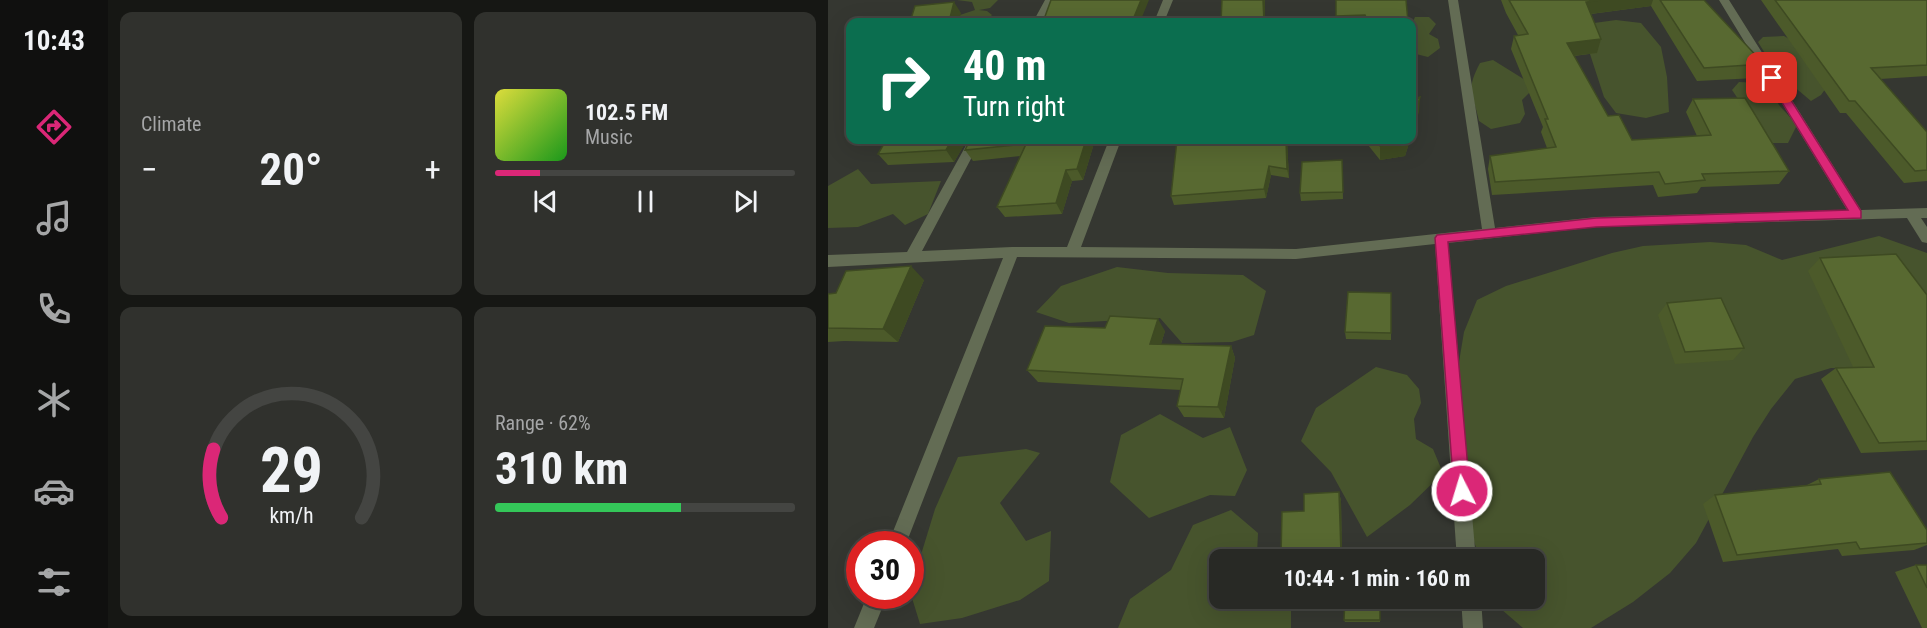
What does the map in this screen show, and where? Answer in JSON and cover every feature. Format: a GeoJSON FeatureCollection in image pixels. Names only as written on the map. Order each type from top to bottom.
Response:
{"type":"FeatureCollection","features":[{"type":"Feature","properties":{"kind":"street"},"geometry":{"type":"LineString","coordinates":[[1040,18],[1050,0]]}},
{"type":"Feature","properties":{"kind":"street"},"geometry":{"type":"LineString","coordinates":[[1161,18],[1168,0]]}},
{"type":"Feature","properties":{"kind":"street"},"geometry":{"type":"LineString","coordinates":[[1453,0],[1489,233]]}},
{"type":"Feature","properties":{"kind":"street"},"geometry":{"type":"LineString","coordinates":[[1724,0],[1857,215]]}},
{"type":"Feature","properties":{"kind":"street"},"geometry":{"type":"LineString","coordinates":[[912,256],[973,144]]}},
{"type":"Feature","properties":{"kind":"street"},"geometry":{"type":"LineString","coordinates":[[1072,252],[1113,144]]}},
{"type":"Feature","properties":{"kind":"street"},"geometry":{"type":"LineString","coordinates":[[1910,213],[1927,238]]}},
{"type":"Feature","properties":{"kind":"street"},"geometry":{"type":"LineString","coordinates":[[828,261],[1012,252],[1296,254],[1596,222],[1927,213]]}},
{"type":"Feature","properties":{"kind":"street"},"geometry":{"type":"LineString","coordinates":[[1441,238],[1466,549]]}},
{"type":"Feature","properties":{"kind":"street"},"geometry":{"type":"LineString","coordinates":[[902,531],[1012,252]]}},
{"type":"Feature","properties":{"kind":"street"},"geometry":{"type":"LineString","coordinates":[[864,628],[872,609]]}},
{"type":"Feature","properties":{"kind":"street"},"geometry":{"type":"LineString","coordinates":[[1472,609],[1473,628]]}},
{"type":"Feature","properties":{"kind":"green space"},"geometry":{"type":"Polygon","coordinates":[[[957,0],[998,0],[990,8],[979,10],[987,11],[992,15],[989,18],[955,18],[975,10],[972,2],[957,0]]]}},
{"type":"Feature","properties":{"kind":"green space"},"geometry":{"type":"Polygon","coordinates":[[[1429,17],[1436,24],[1429,34],[1438,39],[1440,48],[1428,57],[1416,54],[1415,18],[1429,17]]]}},
{"type":"Feature","properties":{"kind":"green space"},"geometry":{"type":"Polygon","coordinates":[[[1616,20],[1641,23],[1661,47],[1667,77],[1669,112],[1646,118],[1616,113],[1604,97],[1589,51],[1594,23],[1616,20]]]}},
{"type":"Feature","properties":{"kind":"green space"},"geometry":{"type":"Polygon","coordinates":[[[1784,36],[1798,44],[1828,85],[1821,95],[1811,101],[1766,63],[1766,55],[1758,42],[1763,37],[1784,36]]]}},
{"type":"Feature","properties":{"kind":"green space"},"geometry":{"type":"Polygon","coordinates":[[[1493,60],[1527,81],[1530,92],[1522,100],[1525,114],[1520,123],[1491,129],[1479,121],[1472,86],[1480,63],[1493,60]]]}},
{"type":"Feature","properties":{"kind":"green space"},"geometry":{"type":"Polygon","coordinates":[[[1739,82],[1759,83],[1771,91],[1779,105],[1797,125],[1788,143],[1768,143],[1732,90],[1739,82]]]}},
{"type":"Feature","properties":{"kind":"green space"},"geometry":{"type":"Polygon","coordinates":[[[858,169],[871,184],[941,181],[928,214],[905,225],[893,214],[858,227],[828,228],[828,186],[858,169]]]}},
{"type":"Feature","properties":{"kind":"green space"},"geometry":{"type":"Polygon","coordinates":[[[1879,236],[1927,253],[1927,372],[1831,368],[1795,379],[1771,409],[1753,437],[1696,543],[1670,573],[1633,602],[1591,628],[1523,628],[1501,609],[1545,609],[1545,549],[1477,549],[1459,497],[1458,368],[1464,332],[1477,300],[1506,286],[1612,253],[1643,246],[1710,242],[1746,245],[1782,260],[1879,236]]]}},
{"type":"Feature","properties":{"kind":"green space"},"geometry":{"type":"Polygon","coordinates":[[[1117,267],[1168,273],[1243,275],[1266,291],[1254,335],[1232,342],[1182,343],[1160,318],[1069,323],[1036,312],[1061,286],[1117,267]]]}},
{"type":"Feature","properties":{"kind":"green space"},"geometry":{"type":"Polygon","coordinates":[[[1376,367],[1407,375],[1419,389],[1421,403],[1414,419],[1416,439],[1433,449],[1443,473],[1410,505],[1367,537],[1331,472],[1301,441],[1316,408],[1376,367]]]}},
{"type":"Feature","properties":{"kind":"green space"},"geometry":{"type":"Polygon","coordinates":[[[1160,414],[1203,438],[1230,427],[1247,470],[1235,496],[1210,495],[1149,518],[1110,482],[1121,435],[1160,414]]]}},
{"type":"Feature","properties":{"kind":"green space"},"geometry":{"type":"Polygon","coordinates":[[[1026,449],[1040,453],[1000,503],[1026,541],[1051,531],[1049,581],[1020,600],[962,618],[920,624],[915,609],[924,609],[924,545],[935,509],[958,457],[1026,449]]]}},
{"type":"Feature","properties":{"kind":"green space"},"geometry":{"type":"Polygon","coordinates":[[[1231,510],[1258,533],[1257,549],[1209,549],[1209,609],[1291,609],[1291,628],[1118,628],[1130,599],[1171,570],[1193,525],[1231,510]]]}},
{"type":"Feature","properties":{"kind":"building"},"geometry":{"type":"Polygon","coordinates":[[[1051,0],[1141,0],[1134,18],[1044,18],[1051,0]]]}},
{"type":"Feature","properties":{"kind":"building"},"geometry":{"type":"Polygon","coordinates":[[[1222,0],[1263,0],[1264,18],[1221,18],[1222,0]]]}},
{"type":"Feature","properties":{"kind":"building"},"geometry":{"type":"Polygon","coordinates":[[[1336,0],[1406,0],[1408,18],[1366,18],[1365,15],[1336,16],[1336,0]]]}},
{"type":"Feature","properties":{"kind":"building"},"geometry":{"type":"Polygon","coordinates":[[[1509,0],[1600,0],[1586,2],[1601,39],[1567,43],[1608,116],[1619,115],[1632,140],[1711,135],[1693,99],[1745,98],[1789,171],[1702,174],[1705,180],[1665,184],[1659,172],[1495,182],[1490,156],[1556,147],[1545,119],[1548,119],[1514,36],[1528,34],[1509,0]]]}},
{"type":"Feature","properties":{"kind":"building"},"geometry":{"type":"Polygon","coordinates":[[[1660,0],[1704,0],[1764,64],[1704,68],[1660,0]]]}},
{"type":"Feature","properties":{"kind":"building"},"geometry":{"type":"Polygon","coordinates":[[[1775,0],[1927,0],[1927,65],[1871,68],[1927,132],[1927,170],[1915,171],[1855,101],[1849,101],[1775,0]]]}},
{"type":"Feature","properties":{"kind":"building"},"geometry":{"type":"Polygon","coordinates":[[[954,2],[950,18],[911,18],[915,6],[954,2]]]}},
{"type":"Feature","properties":{"kind":"building"},"geometry":{"type":"Polygon","coordinates":[[[1420,97],[1416,110],[1416,98],[1420,97]]]}},
{"type":"Feature","properties":{"kind":"building"},"geometry":{"type":"Polygon","coordinates":[[[884,144],[950,144],[946,150],[878,154],[884,144]]]}},
{"type":"Feature","properties":{"kind":"building"},"geometry":{"type":"Polygon","coordinates":[[[968,144],[1026,144],[965,150],[968,144]]]}},
{"type":"Feature","properties":{"kind":"building"},"geometry":{"type":"Polygon","coordinates":[[[1026,144],[1085,144],[1077,169],[1066,170],[1056,203],[997,207],[1026,144]]]}},
{"type":"Feature","properties":{"kind":"building"},"geometry":{"type":"Polygon","coordinates":[[[1177,144],[1286,144],[1287,169],[1269,166],[1264,189],[1171,196],[1177,144]]]}},
{"type":"Feature","properties":{"kind":"building"},"geometry":{"type":"Polygon","coordinates":[[[1342,160],[1343,192],[1300,193],[1302,162],[1342,160]]]}},
{"type":"Feature","properties":{"kind":"building"},"geometry":{"type":"Polygon","coordinates":[[[1896,254],[1927,295],[1927,441],[1879,443],[1836,368],[1874,367],[1820,258],[1896,254]]]}},
{"type":"Feature","properties":{"kind":"building"},"geometry":{"type":"Polygon","coordinates":[[[911,266],[883,329],[828,328],[828,294],[836,293],[846,271],[911,266]]]}},
{"type":"Feature","properties":{"kind":"building"},"geometry":{"type":"Polygon","coordinates":[[[1348,292],[1391,293],[1391,333],[1345,332],[1348,292]]]}},
{"type":"Feature","properties":{"kind":"building"},"geometry":{"type":"Polygon","coordinates":[[[1721,298],[1744,348],[1685,352],[1667,303],[1721,298]]]}},
{"type":"Feature","properties":{"kind":"building"},"geometry":{"type":"Polygon","coordinates":[[[1110,316],[1158,319],[1150,344],[1231,346],[1218,407],[1177,406],[1183,379],[1027,370],[1045,326],[1105,328],[1110,316]]]}},
{"type":"Feature","properties":{"kind":"building"},"geometry":{"type":"Polygon","coordinates":[[[1890,472],[1927,530],[1927,543],[1860,549],[1856,542],[1737,555],[1715,495],[1821,484],[1819,479],[1890,472]]]}},
{"type":"Feature","properties":{"kind":"building"},"geometry":{"type":"Polygon","coordinates":[[[1339,492],[1341,549],[1281,549],[1282,512],[1304,511],[1304,494],[1339,492]]]}},
{"type":"Feature","properties":{"kind":"building"},"geometry":{"type":"Polygon","coordinates":[[[1916,565],[1927,565],[1927,588],[1916,565]]]}},
{"type":"Feature","properties":{"kind":"building"},"geometry":{"type":"Polygon","coordinates":[[[1344,609],[1380,609],[1380,620],[1344,620],[1344,609]]]}},
{"type":"Feature","properties":{"kind":"route"},"geometry":{"type":"LineString","coordinates":[[1462,491],[1441,238],[1596,222],[1857,215],[1772,78]]}}]}
